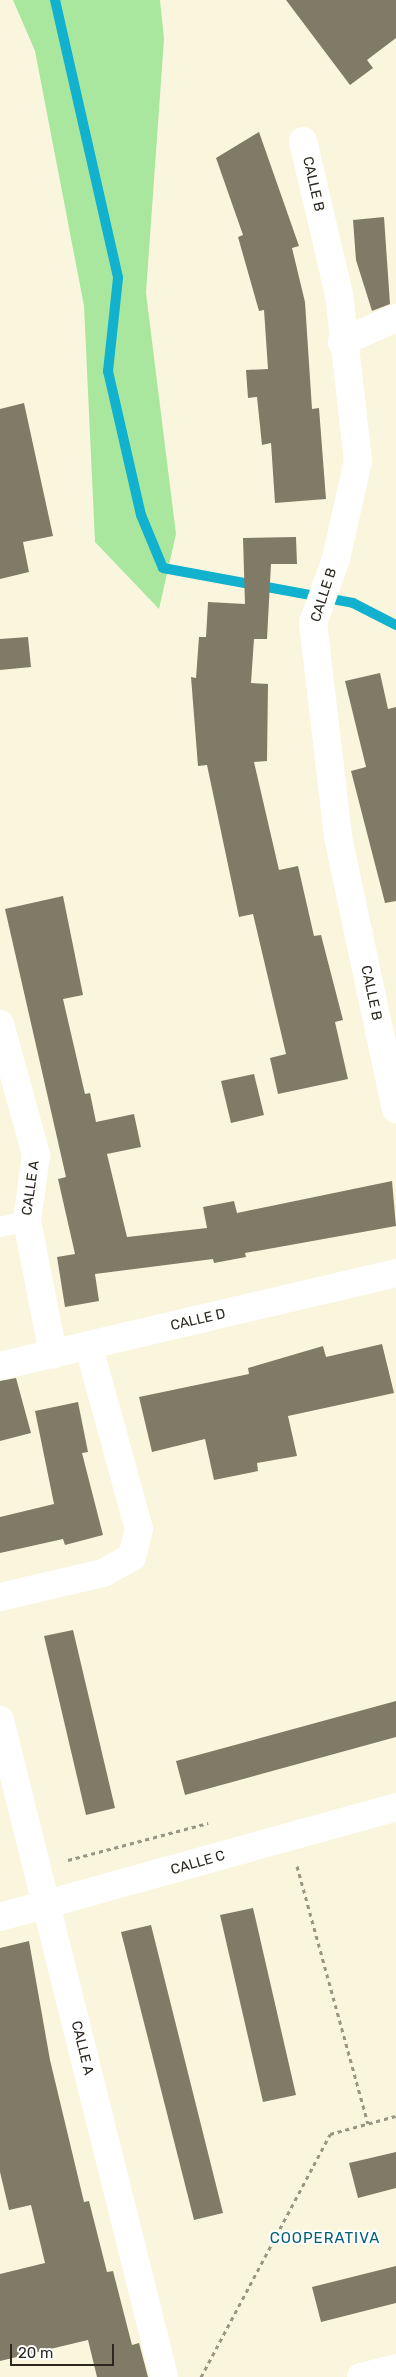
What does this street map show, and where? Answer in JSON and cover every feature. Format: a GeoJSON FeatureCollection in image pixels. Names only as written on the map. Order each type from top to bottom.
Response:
{"type":"FeatureCollection","features":[{"type":"Feature","properties":{"kind":"street","name":"CALLE B"},"geometry":{"type":"LineString","coordinates":[[303,141],[339,294],[342,342],[358,461],[336,559],[313,623],[338,836],[396,1110]]}},
{"type":"Feature","properties":{"kind":"street"},"geometry":{"type":"LineString","coordinates":[[342,342],[396,318]]}},
{"type":"Feature","properties":{"kind":"street","name":"CALLE A"},"geometry":{"type":"LineString","coordinates":[[0,1024],[36,1155],[27,1221],[53,1354]]}},
{"type":"Feature","properties":{"kind":"street","name":"CALLE D"},"geometry":{"type":"LineString","coordinates":[[0,1366],[89,1347],[396,1273]]}},
{"type":"Feature","properties":{"kind":"street"},"geometry":{"type":"LineString","coordinates":[[0,1597],[103,1573],[132,1557],[139,1529],[89,1347]]}},
{"type":"Feature","properties":{"kind":"street","name":"CALLE A"},"geometry":{"type":"LineString","coordinates":[[0,1720],[164,2377]]}},
{"type":"Feature","properties":{"kind":"street","name":"CALLE C"},"geometry":{"type":"LineString","coordinates":[[0,1917],[46,1906],[396,1807]]}},
{"type":"Feature","properties":{"kind":"street"},"geometry":{"type":"LineString","coordinates":[[361,2377],[396,2368]]}},
{"type":"Feature","properties":{"kind":"lane"},"geometry":{"type":"LineString","coordinates":[[0,1227],[27,1221]]}},
{"type":"Feature","properties":{"kind":"path"},"geometry":{"type":"LineString","coordinates":[[297,1866],[368,2123]]}},
{"type":"Feature","properties":{"kind":"path"},"geometry":{"type":"LineString","coordinates":[[201,2377],[330,2134],[396,2116]]}},
{"type":"Feature","properties":{"kind":"green space"},"geometry":{"type":"Polygon","coordinates":[[[13,0],[160,0],[164,39],[146,293],[176,534],[159,609],[95,542],[84,306],[35,51],[13,0]]]}},
{"type":"Feature","properties":{"kind":"building"},"geometry":{"type":"Polygon","coordinates":[[[286,0],[396,0],[396,38],[367,60],[373,68],[350,85],[286,0]]]}},
{"type":"Feature","properties":{"kind":"building"},"geometry":{"type":"Polygon","coordinates":[[[259,132],[299,246],[292,248],[305,302],[312,409],[319,408],[326,499],[275,503],[271,443],[262,445],[257,397],[248,398],[246,370],[268,369],[264,310],[259,311],[238,237],[243,235],[216,158],[259,132]]]}},
{"type":"Feature","properties":{"kind":"building"},"geometry":{"type":"Polygon","coordinates":[[[384,217],[390,304],[372,311],[356,260],[353,220],[384,217]]]}},
{"type":"Feature","properties":{"kind":"building"},"geometry":{"type":"Polygon","coordinates":[[[24,403],[53,536],[23,542],[29,572],[0,579],[0,409],[24,403]]]}},
{"type":"Feature","properties":{"kind":"building"},"geometry":{"type":"Polygon","coordinates":[[[296,537],[297,564],[271,564],[267,639],[254,639],[251,683],[268,684],[267,761],[254,762],[279,870],[298,866],[314,936],[321,935],[343,1020],[335,1022],[348,1079],[278,1094],[270,1058],[286,1054],[253,914],[239,917],[207,765],[198,766],[191,677],[196,678],[199,637],[206,637],[208,602],[245,604],[243,538],[296,537]]]}},
{"type":"Feature","properties":{"kind":"building"},"geometry":{"type":"Polygon","coordinates":[[[28,637],[31,667],[0,670],[0,639],[28,637]]]}},
{"type":"Feature","properties":{"kind":"building"},"geometry":{"type":"Polygon","coordinates":[[[380,673],[388,709],[396,707],[396,901],[385,903],[351,771],[366,767],[345,681],[380,673]]]}},
{"type":"Feature","properties":{"kind":"building"},"geometry":{"type":"Polygon","coordinates":[[[63,896],[83,995],[63,999],[85,1094],[90,1093],[96,1122],[134,1114],[141,1147],[107,1154],[127,1237],[207,1228],[203,1207],[234,1201],[237,1213],[392,1181],[396,1226],[245,1253],[246,1257],[214,1263],[213,1259],[95,1274],[99,1301],[65,1307],[57,1257],[75,1254],[58,1179],[66,1177],[5,909],[63,896]]]}},
{"type":"Feature","properties":{"kind":"building"},"geometry":{"type":"Polygon","coordinates":[[[254,1074],[264,1115],[231,1123],[221,1081],[254,1074]]]}},
{"type":"Feature","properties":{"kind":"building"},"geometry":{"type":"Polygon","coordinates":[[[382,1344],[394,1393],[288,1416],[297,1456],[257,1463],[258,1471],[214,1480],[205,1439],[152,1452],[139,1397],[249,1374],[248,1368],[323,1346],[326,1357],[382,1344]]]}},
{"type":"Feature","properties":{"kind":"building"},"geometry":{"type":"Polygon","coordinates":[[[16,1378],[31,1433],[0,1441],[0,1381],[16,1378]]]}},
{"type":"Feature","properties":{"kind":"building"},"geometry":{"type":"Polygon","coordinates":[[[78,1402],[88,1452],[82,1453],[103,1535],[65,1545],[63,1539],[0,1553],[0,1517],[54,1504],[35,1411],[78,1402]]]}},
{"type":"Feature","properties":{"kind":"building"},"geometry":{"type":"Polygon","coordinates":[[[73,1630],[115,1808],[86,1815],[44,1636],[73,1630]]]}},
{"type":"Feature","properties":{"kind":"building"},"geometry":{"type":"Polygon","coordinates":[[[396,1701],[396,1737],[185,1795],[176,1761],[396,1701]]]}},
{"type":"Feature","properties":{"kind":"building"},"geometry":{"type":"Polygon","coordinates":[[[253,1908],[296,2095],[263,2102],[220,1915],[253,1908]]]}},
{"type":"Feature","properties":{"kind":"building"},"geometry":{"type":"Polygon","coordinates":[[[151,1925],[223,2213],[194,2220],[121,1932],[151,1925]]]}},
{"type":"Feature","properties":{"kind":"building"},"geometry":{"type":"Polygon","coordinates":[[[29,1941],[50,2060],[84,2202],[89,2201],[107,2272],[113,2271],[132,2345],[139,2343],[148,2377],[97,2377],[88,2340],[0,2361],[0,2274],[45,2263],[31,2205],[9,2210],[0,2172],[0,1948],[29,1941]]]}},
{"type":"Feature","properties":{"kind":"building"},"geometry":{"type":"Polygon","coordinates":[[[396,2152],[396,2188],[358,2198],[349,2163],[396,2152]]]}},
{"type":"Feature","properties":{"kind":"building"},"geometry":{"type":"Polygon","coordinates":[[[396,2266],[396,2303],[321,2322],[312,2287],[396,2266]]]}},
{"type":"Feature","properties":{"kind":"waterway"},"geometry":{"type":"LineString","coordinates":[[55,0],[118,278],[108,371],[141,515],[163,568],[353,603],[396,625]]}},
{"type":"Feature","properties":{"kind":"district","name":"COOPERATIVA"},"geometry":{"type":"Point","coordinates":[325,2239]}}]}
